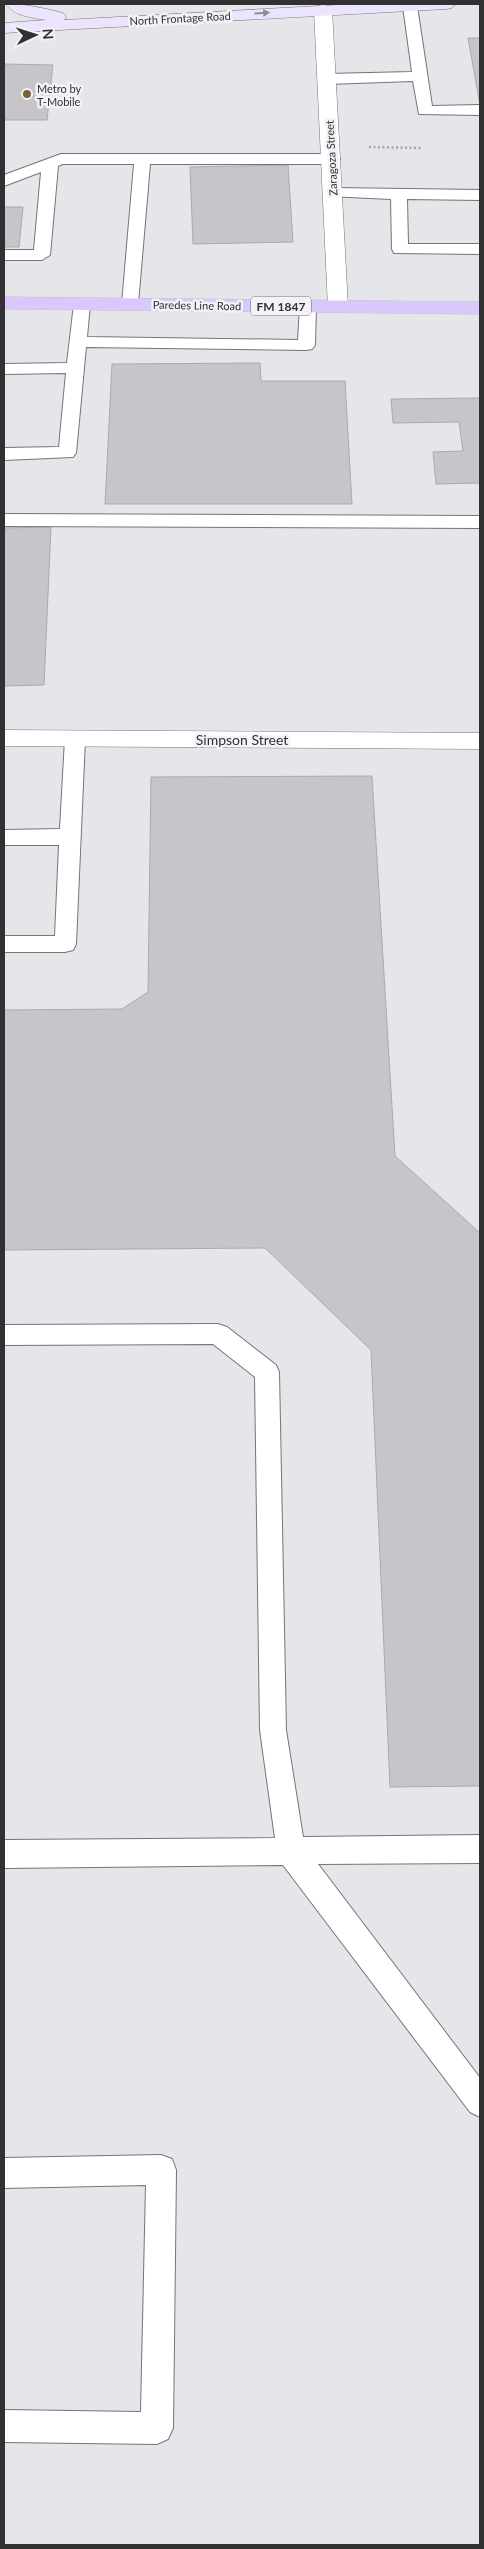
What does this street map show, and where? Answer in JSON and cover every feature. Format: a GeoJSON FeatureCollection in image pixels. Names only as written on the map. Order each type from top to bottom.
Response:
{"type":"FeatureCollection","features":[{"type":"Feature","properties":{"kind":"main road"},"geometry":{"type":"LineString","coordinates":[[14,4],[32,13],[104,22]]}},
{"type":"Feature","properties":{"kind":"main road","name":"North Frontage Road"},"geometry":{"type":"LineString","coordinates":[[4,28],[446,4]]}},
{"type":"Feature","properties":{"kind":"main road","name":"Paredes Line Road"},"geometry":{"type":"LineString","coordinates":[[4,303],[480,308]]}},
{"type":"Feature","properties":{"kind":"street","name":"Zaragoza Street"},"geometry":{"type":"LineString","coordinates":[[323,10],[338,306]]}},
{"type":"Feature","properties":{"kind":"street","name":"Simpson Street"},"geometry":{"type":"LineString","coordinates":[[4,738],[480,740]]}},
{"type":"Feature","properties":{"kind":"lane"},"geometry":{"type":"LineString","coordinates":[[410,6],[425,111],[480,110]]}},
{"type":"Feature","properties":{"kind":"lane"},"geometry":{"type":"LineString","coordinates":[[327,79],[419,76]]}},
{"type":"Feature","properties":{"kind":"lane"},"geometry":{"type":"LineString","coordinates":[[4,181],[61,159],[332,159]]}},
{"type":"Feature","properties":{"kind":"lane"},"geometry":{"type":"LineString","coordinates":[[130,304],[142,159]]}},
{"type":"Feature","properties":{"kind":"lane"},"geometry":{"type":"LineString","coordinates":[[4,255],[42,255],[50,164]]}},
{"type":"Feature","properties":{"kind":"lane"},"geometry":{"type":"LineString","coordinates":[[333,193],[480,195]]}},
{"type":"Feature","properties":{"kind":"lane"},"geometry":{"type":"LineString","coordinates":[[398,194],[400,249],[480,249]]}},
{"type":"Feature","properties":{"kind":"lane"},"geometry":{"type":"LineString","coordinates":[[4,454],[67,453],[82,304]]}},
{"type":"Feature","properties":{"kind":"lane"},"geometry":{"type":"LineString","coordinates":[[78,342],[306,345],[308,306]]}},
{"type":"Feature","properties":{"kind":"lane"},"geometry":{"type":"LineString","coordinates":[[4,369],[76,368]]}},
{"type":"Feature","properties":{"kind":"lane"},"geometry":{"type":"LineString","coordinates":[[4,520],[480,522]]}},
{"type":"Feature","properties":{"kind":"lane"},"geometry":{"type":"LineString","coordinates":[[4,944],[65,944],[76,739]]}},
{"type":"Feature","properties":{"kind":"lane"},"geometry":{"type":"LineString","coordinates":[[4,837],[71,837]]}},
{"type":"Feature","properties":{"kind":"lane"},"geometry":{"type":"LineString","coordinates":[[4,1335],[218,1334],[267,1372],[273,1730],[291,1852],[480,2102]]}},
{"type":"Feature","properties":{"kind":"lane"},"geometry":{"type":"LineString","coordinates":[[4,1854],[480,1849]]}},
{"type":"Feature","properties":{"kind":"lane"},"geometry":{"type":"LineString","coordinates":[[4,2173],[161,2170],[157,2428],[4,2426]]}},
{"type":"Feature","properties":{"kind":"building"},"geometry":{"type":"Polygon","coordinates":[[[468,38],[480,38],[480,105],[468,38]]]}},
{"type":"Feature","properties":{"kind":"building","name":"Metro by T-Mobile"},"geometry":{"type":"Polygon","coordinates":[[[4,64],[53,65],[47,120],[4,120],[4,64]]]}},
{"type":"Feature","properties":{"kind":"building"},"geometry":{"type":"Polygon","coordinates":[[[288,165],[293,242],[193,244],[190,167],[288,165]]]}},
{"type":"Feature","properties":{"kind":"building"},"geometry":{"type":"Polygon","coordinates":[[[4,207],[23,207],[19,247],[4,247],[4,207]]]}},
{"type":"Feature","properties":{"kind":"building"},"geometry":{"type":"Polygon","coordinates":[[[260,363],[261,381],[345,381],[352,504],[105,504],[112,364],[260,363]]]}},
{"type":"Feature","properties":{"kind":"building"},"geometry":{"type":"Polygon","coordinates":[[[480,398],[480,483],[436,484],[433,452],[463,451],[459,422],[393,423],[391,399],[480,398]]]}},
{"type":"Feature","properties":{"kind":"building"},"geometry":{"type":"Polygon","coordinates":[[[51,527],[44,685],[4,686],[4,528],[51,527]]]}},
{"type":"Feature","properties":{"kind":"building"},"geometry":{"type":"Polygon","coordinates":[[[372,776],[395,1156],[480,1233],[480,1786],[390,1787],[371,1350],[265,1248],[4,1250],[4,1010],[122,1009],[148,992],[151,777],[372,776]]]}},
{"type":"Feature","properties":{"kind":"place","name":"Metro by T-Mobile"},"geometry":{"type":"Point","coordinates":[27,94]}}]}
